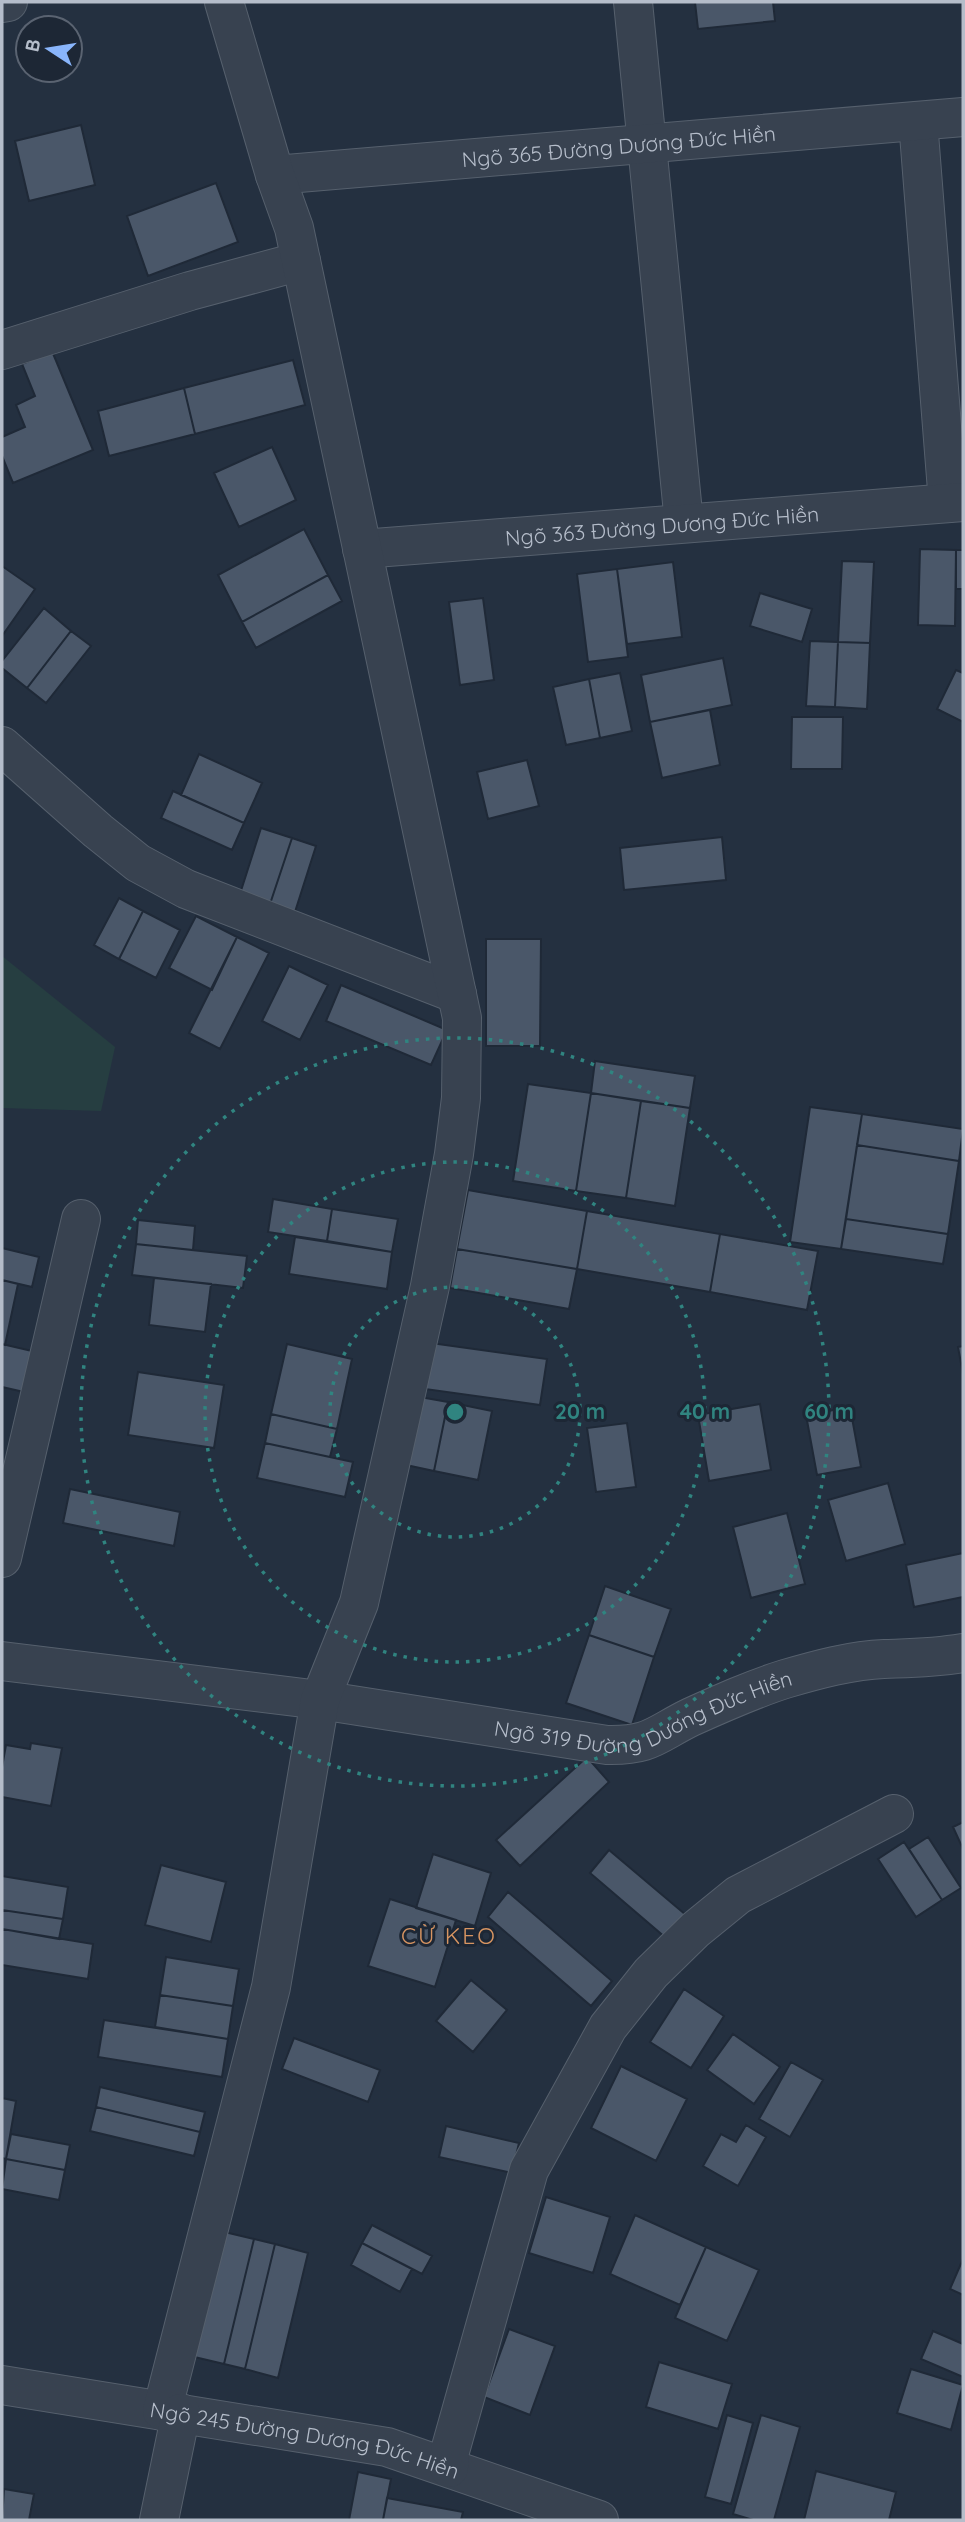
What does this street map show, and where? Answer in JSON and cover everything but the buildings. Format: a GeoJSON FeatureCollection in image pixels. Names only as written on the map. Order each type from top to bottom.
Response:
{"type":"FeatureCollection","features":[{"type":"Feature","properties":{"kind":"street"},"geometry":{"type":"LineString","coordinates":[[2,3],[8,2]]}},
{"type":"Feature","properties":{"kind":"street"},"geometry":{"type":"LineString","coordinates":[[159,2520],[171,2412],[271,1987],[320,1700],[359,1603],[430,1286],[454,1154],[461,1098],[462,1018],[294,228],[275,175],[224,2]]}},
{"type":"Feature","properties":{"kind":"street"},"geometry":{"type":"LineString","coordinates":[[633,2],[684,523]]}},
{"type":"Feature","properties":{"kind":"street","name":"Ngõ 365 Đường Dương Đức Hiền"},"geometry":{"type":"LineString","coordinates":[[275,175],[963,117]]}},
{"type":"Feature","properties":{"kind":"street"},"geometry":{"type":"LineString","coordinates":[[918,121],[955,503]]}},
{"type":"Feature","properties":{"kind":"street"},"geometry":{"type":"LineString","coordinates":[[2,350],[190,291],[301,261]]}},
{"type":"Feature","properties":{"kind":"street","name":"Ngõ 363 Đường Dương Đức Hiền"},"geometry":{"type":"LineString","coordinates":[[362,549],[955,503]]}},
{"type":"Feature","properties":{"kind":"street"},"geometry":{"type":"LineString","coordinates":[[2,746],[138,863],[186,889],[457,994]]}},
{"type":"Feature","properties":{"kind":"street"},"geometry":{"type":"LineString","coordinates":[[2,1558],[81,1219]]}},
{"type":"Feature","properties":{"kind":"street","name":"Ngõ 319 Đường Dương Đức Hiền"},"geometry":{"type":"LineString","coordinates":[[2,1661],[320,1700],[607,1745],[628,1746],[660,1735],[730,1699],[785,1679],[873,1660],[930,1659],[963,1653]]}},
{"type":"Feature","properties":{"kind":"street"},"geometry":{"type":"LineString","coordinates":[[449,2469],[450,2451],[529,2170],[608,2027],[651,1973],[695,1930],[738,1895],[894,1814]]}},
{"type":"Feature","properties":{"kind":"street","name":"Ngõ 245 Đường Dương Đức Hiền"},"geometry":{"type":"LineString","coordinates":[[2,2385],[387,2446],[599,2520]]}},
{"type":"Feature","properties":{"kind":"green space"},"geometry":{"type":"Polygon","coordinates":[[[2,956],[115,1047],[101,1111],[2,1108],[2,956]]]}},
{"type":"Feature","properties":{"kind":"district","name":"CỪ KEO"},"geometry":{"type":"Point","coordinates":[449,1935]}}]}
